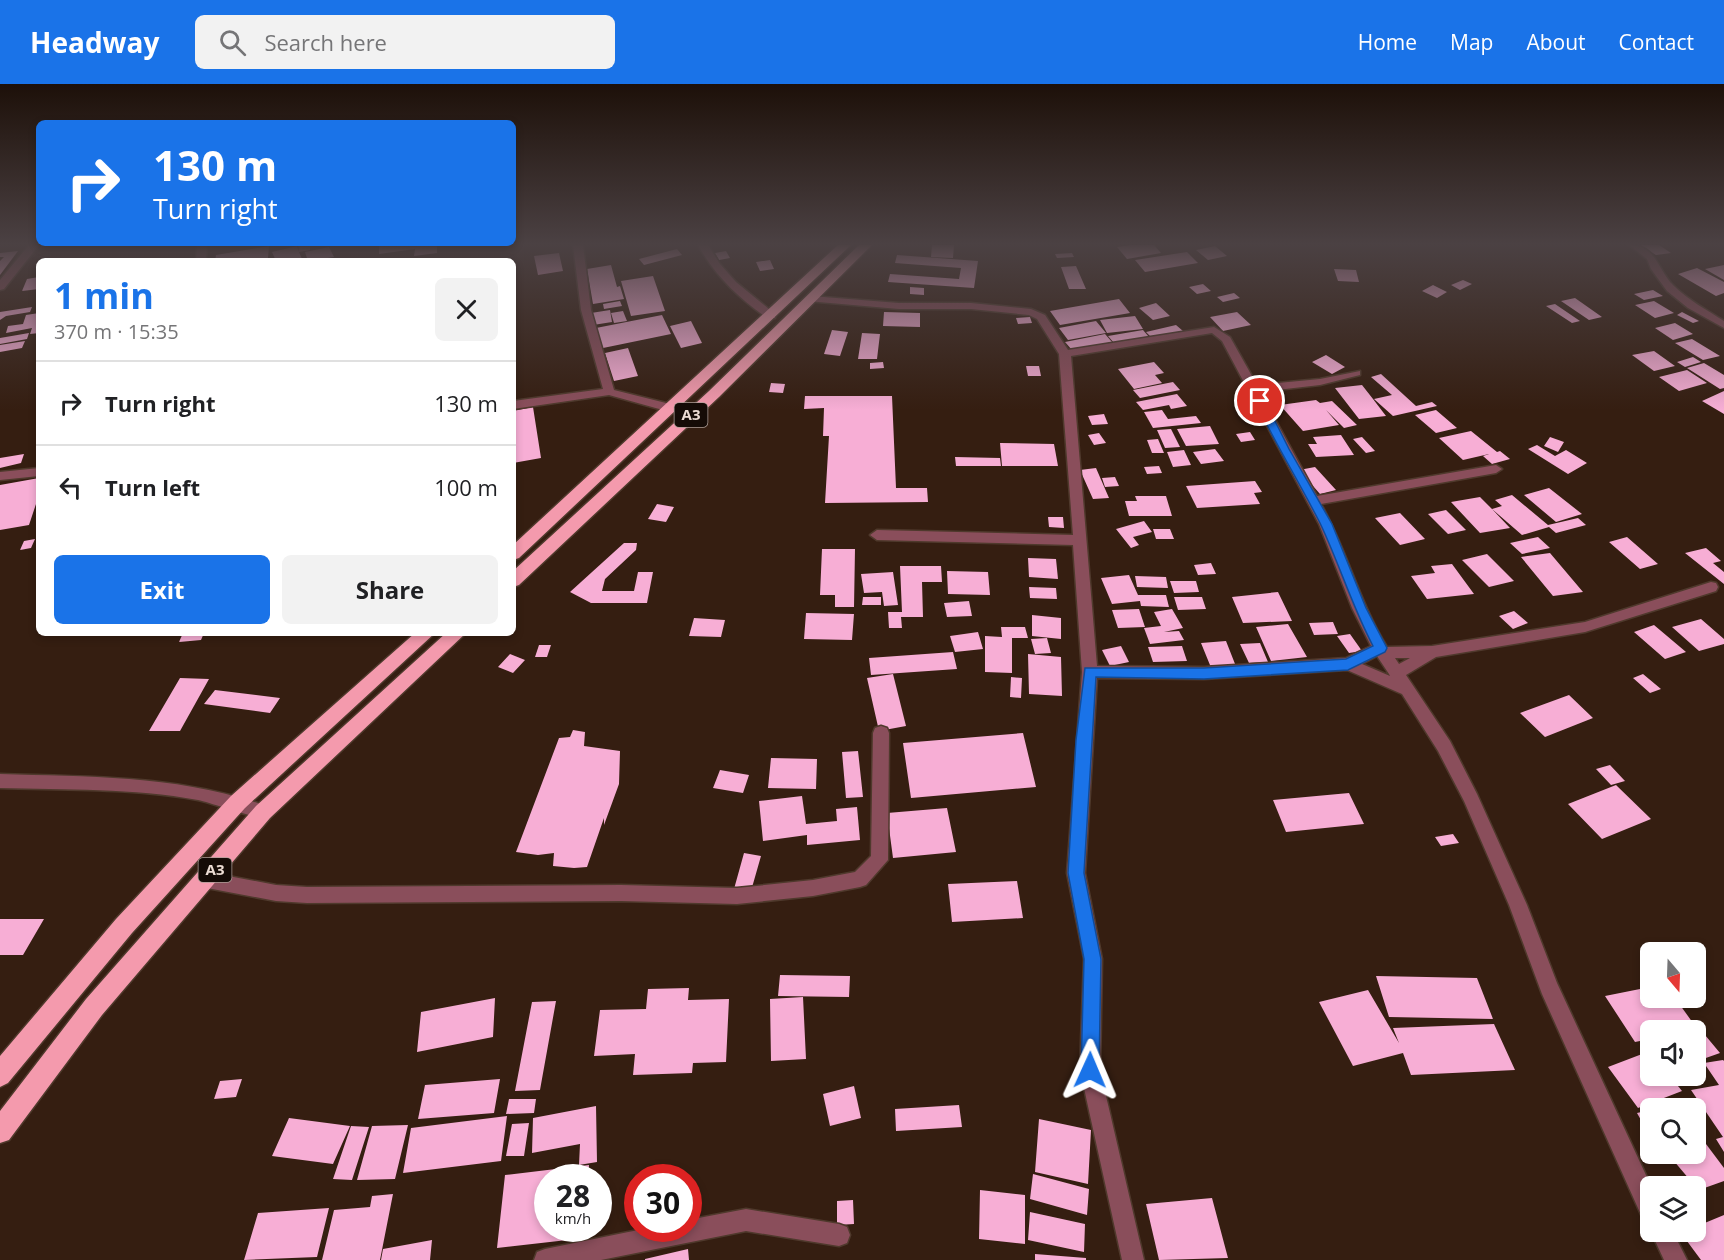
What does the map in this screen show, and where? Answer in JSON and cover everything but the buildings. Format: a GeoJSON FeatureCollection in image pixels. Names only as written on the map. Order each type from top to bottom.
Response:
{"type":"FeatureCollection","features":[{"type":"Feature","properties":{"kind":"highway","name":"A3"},"geometry":{"type":"LineString","coordinates":[[516,551],[788,300]]}},
{"type":"Feature","properties":{"kind":"highway","name":"A3"},"geometry":{"type":"LineString","coordinates":[[516,578],[714,394],[810,300]]}},
{"type":"Feature","properties":{"kind":"highway","name":"A3"},"geometry":{"type":"LineString","coordinates":[[0,1075],[124,926],[238,802],[423,636]]}},
{"type":"Feature","properties":{"kind":"highway","name":"A3"},"geometry":{"type":"LineString","coordinates":[[0,1131],[94,1007],[207,880],[263,812],[454,636]]}},
{"type":"Feature","properties":{"kind":"street"},"geometry":{"type":"LineString","coordinates":[[585,300],[609,392]]}},
{"type":"Feature","properties":{"kind":"street"},"geometry":{"type":"LineString","coordinates":[[752,300],[771,316]]}},
{"type":"Feature","properties":{"kind":"street"},"geometry":{"type":"LineString","coordinates":[[822,300],[899,306],[971,306],[1031,312],[1041,317],[1065,354],[1090,672],[1083,740],[1076,873],[1093,959],[1090,1070],[1133,1260]]}},
{"type":"Feature","properties":{"kind":"street"},"geometry":{"type":"LineString","coordinates":[[1688,300],[1724,325]]}},
{"type":"Feature","properties":{"kind":"street"},"geometry":{"type":"LineString","coordinates":[[1065,354],[1215,330],[1226,339],[1326,524],[1359,608],[1382,651],[1444,746],[1471,799],[1518,905],[1554,997],[1640,1187]]}},
{"type":"Feature","properties":{"kind":"street"},"geometry":{"type":"LineString","coordinates":[[1253,389],[1320,382],[1356,373]]}},
{"type":"Feature","properties":{"kind":"street"},"geometry":{"type":"LineString","coordinates":[[516,405],[609,392],[670,408]]}},
{"type":"Feature","properties":{"kind":"street"},"geometry":{"type":"LineString","coordinates":[[1312,501],[1496,469]]}},
{"type":"Feature","properties":{"kind":"street"},"geometry":{"type":"LineString","coordinates":[[0,476],[36,472]]}},
{"type":"Feature","properties":{"kind":"street"},"geometry":{"type":"LineString","coordinates":[[877,535],[1078,540]]}},
{"type":"Feature","properties":{"kind":"street"},"geometry":{"type":"LineString","coordinates":[[1090,672],[1204,673],[1348,664],[1382,651],[1432,652],[1585,627],[1711,587]]}},
{"type":"Feature","properties":{"kind":"street"},"geometry":{"type":"LineString","coordinates":[[1396,673],[1432,652]]}},
{"type":"Feature","properties":{"kind":"street"},"geometry":{"type":"LineString","coordinates":[[1348,664],[1407,690]]}},
{"type":"Feature","properties":{"kind":"street"},"geometry":{"type":"LineString","coordinates":[[207,880],[276,893],[307,895],[621,892],[737,896],[813,888],[860,879],[879,860],[881,845],[880,733]]}},
{"type":"Feature","properties":{"kind":"street"},"geometry":{"type":"LineString","coordinates":[[0,781],[176,789],[238,802],[263,812]]}},
{"type":"Feature","properties":{"kind":"street"},"geometry":{"type":"LineString","coordinates":[[545,1260],[746,1220],[839,1235]]}},
{"type":"Feature","properties":{"kind":"street"},"geometry":{"type":"LineString","coordinates":[[1667,1242],[1676,1260]]}},
{"type":"Feature","properties":{"kind":"route"},"geometry":{"type":"LineString","coordinates":[[1090,1070],[1093,959],[1076,873],[1083,778],[1083,740],[1090,672],[1204,673],[1348,664],[1380,648],[1359,608],[1326,524],[1283,449],[1260,401]]}}]}
